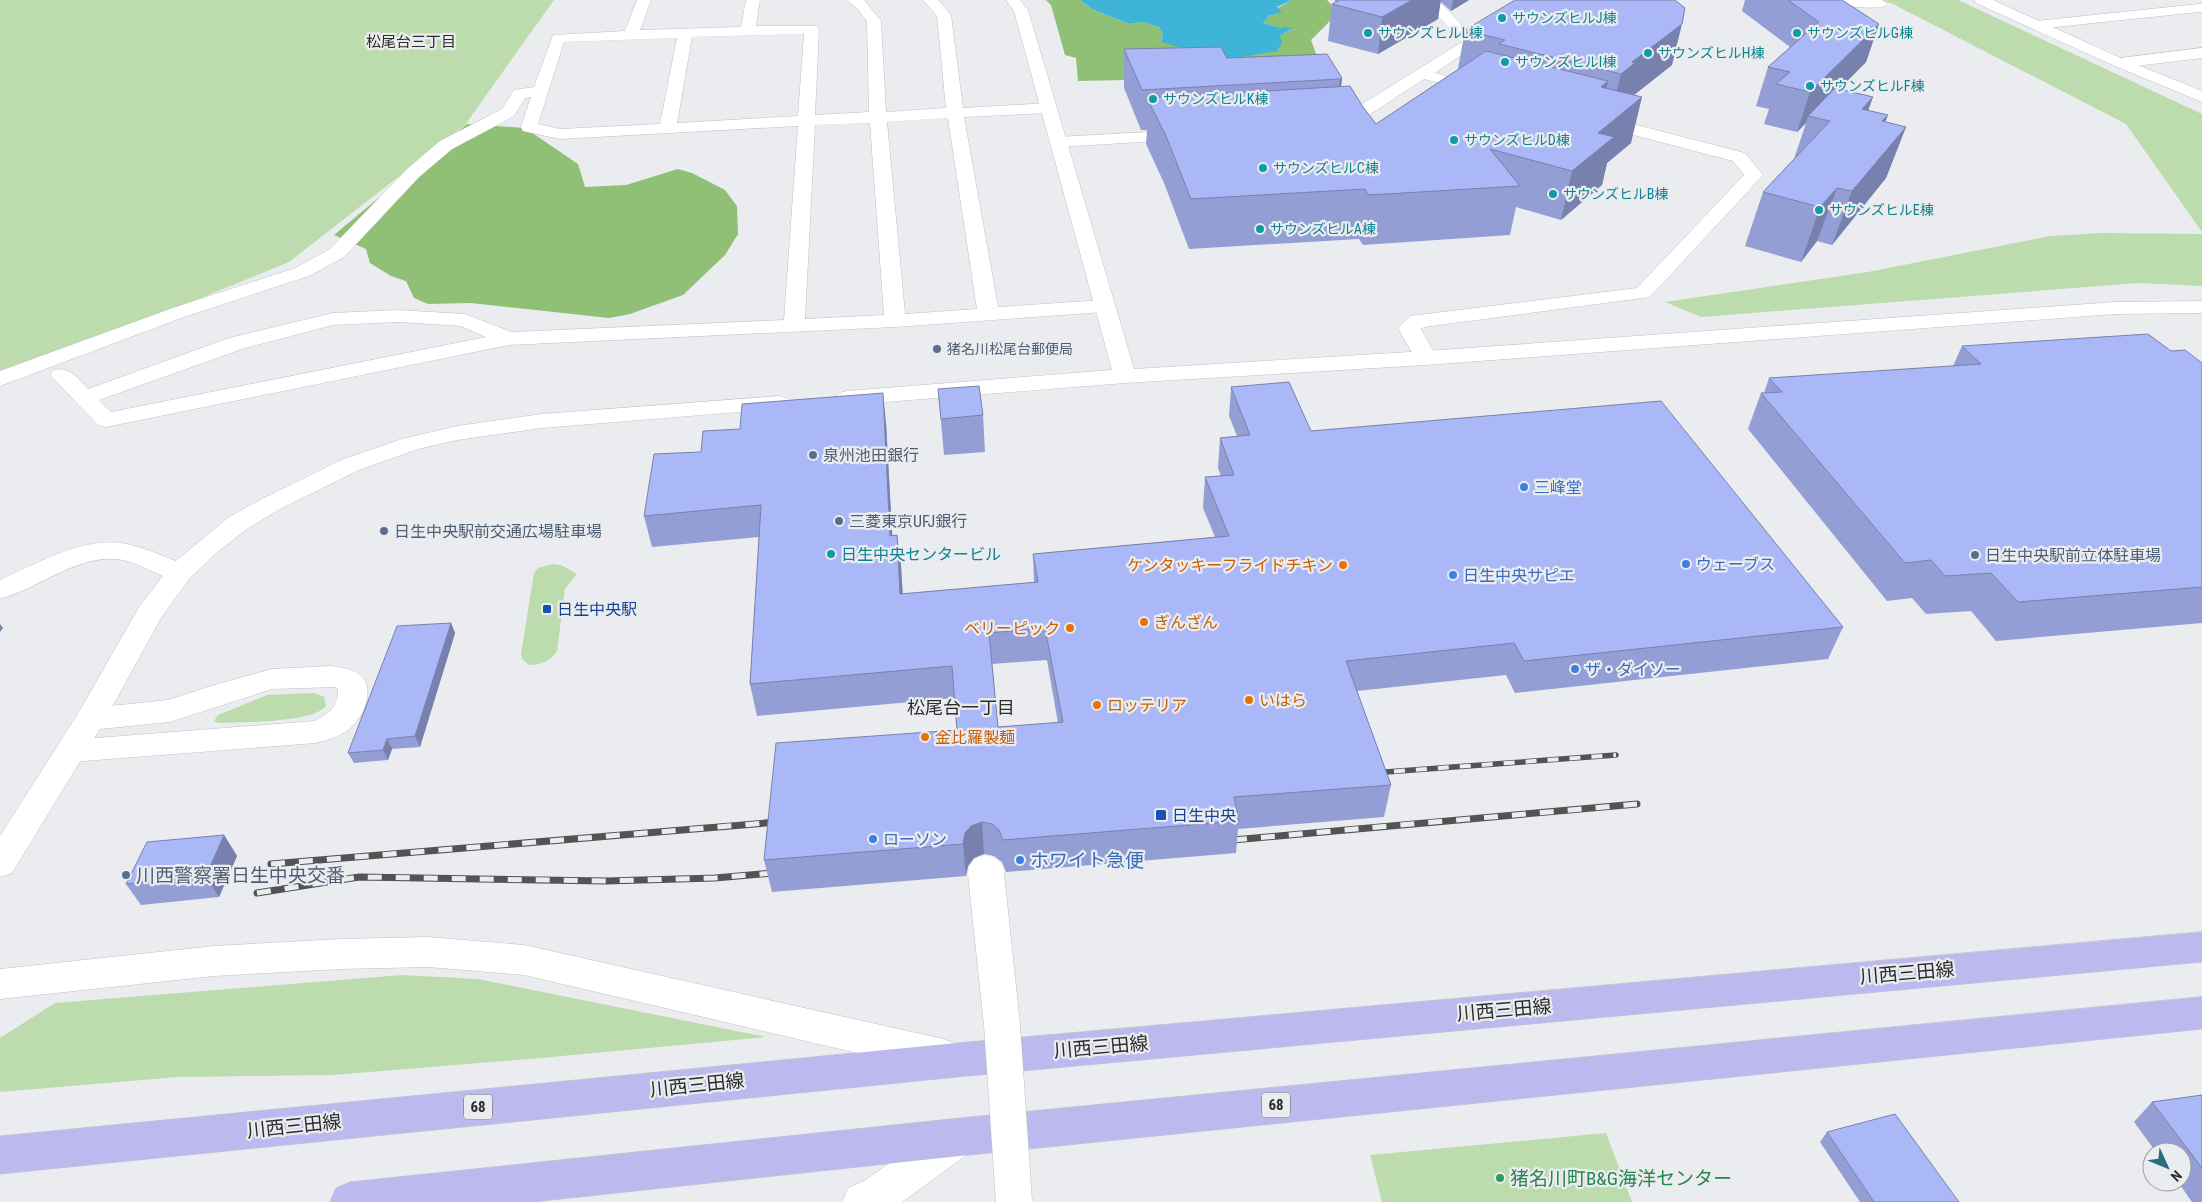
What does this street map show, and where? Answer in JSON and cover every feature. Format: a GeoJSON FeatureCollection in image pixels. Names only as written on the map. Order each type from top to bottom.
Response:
{"type":"FeatureCollection","features":[{"type":"Feature","properties":{"kind":"main road","name":"川西三田線"},"geometry":{"type":"LineString","coordinates":[[0,1155],[957,1060],[2202,946]]}},
{"type":"Feature","properties":{"kind":"main road","name":"68"},"geometry":{"type":"LineString","coordinates":[[350,1202],[960,1137],[2202,1013]]}},
{"type":"Feature","properties":{"kind":"street"},"geometry":{"type":"LineString","coordinates":[[630,35],[644,0]]}},
{"type":"Feature","properties":{"kind":"street"},"geometry":{"type":"LineString","coordinates":[[748,31],[754,0]]}},
{"type":"Feature","properties":{"kind":"street"},"geometry":{"type":"LineString","coordinates":[[854,0],[862,5],[874,21],[878,118],[895,321]]}},
{"type":"Feature","properties":{"kind":"street"},"geometry":{"type":"LineString","coordinates":[[930,0],[944,15],[955,113],[988,313]]}},
{"type":"Feature","properties":{"kind":"street"},"geometry":{"type":"LineString","coordinates":[[1013,0],[1021,10],[1125,376]]}},
{"type":"Feature","properties":{"kind":"street"},"geometry":{"type":"LineString","coordinates":[[1320,127],[1340,126],[1471,43],[1430,0]]}},
{"type":"Feature","properties":{"kind":"street"},"geometry":{"type":"LineString","coordinates":[[1841,0],[1881,4]]}},
{"type":"Feature","properties":{"kind":"street"},"geometry":{"type":"LineString","coordinates":[[1981,0],[2120,63],[2202,97]]}},
{"type":"Feature","properties":{"kind":"street"},"geometry":{"type":"LineString","coordinates":[[2181,0],[2201,8]]}},
{"type":"Feature","properties":{"kind":"street"},"geometry":{"type":"LineString","coordinates":[[2036,25],[2201,8]]}},
{"type":"Feature","properties":{"kind":"street"},"geometry":{"type":"LineString","coordinates":[[794,325],[807,121],[812,29],[558,38],[529,126],[560,134],[807,121],[878,118],[1048,108]]}},
{"type":"Feature","properties":{"kind":"street"},"geometry":{"type":"LineString","coordinates":[[667,129],[685,33]]}},
{"type":"Feature","properties":{"kind":"street"},"geometry":{"type":"LineString","coordinates":[[2120,63],[2202,53]]}},
{"type":"Feature","properties":{"kind":"street"},"geometry":{"type":"LineString","coordinates":[[1422,74],[1499,94]]}},
{"type":"Feature","properties":{"kind":"street"},"geometry":{"type":"LineString","coordinates":[[0,379],[178,313],[302,272],[337,253],[413,173],[446,145],[508,112],[520,93],[540,92]]}},
{"type":"Feature","properties":{"kind":"street"},"geometry":{"type":"LineString","coordinates":[[1426,358],[1409,328],[1418,321],[1642,293],[1754,174],[1739,157],[1585,117]]}},
{"type":"Feature","properties":{"kind":"street"},"geometry":{"type":"LineString","coordinates":[[1058,142],[1204,134]]}},
{"type":"Feature","properties":{"kind":"street"},"geometry":{"type":"LineString","coordinates":[[61,375],[106,420],[509,339],[895,321],[1104,306]]}},
{"type":"Feature","properties":{"kind":"street"},"geometry":{"type":"LineString","coordinates":[[0,864],[90,719],[144,621],[179,573],[214,541],[238,523],[273,503],[350,466],[410,444],[457,433],[542,421],[1125,376],[1426,358],[2105,309],[2202,307]]}},
{"type":"Feature","properties":{"kind":"street"},"geometry":{"type":"LineString","coordinates":[[84,398],[237,343],[333,319],[398,316],[465,320],[509,339]]}},
{"type":"Feature","properties":{"kind":"street"},"geometry":{"type":"LineString","coordinates":[[0,590],[82,556],[98,552],[114,551],[130,554],[179,573]]}},
{"type":"Feature","properties":{"kind":"street"},"geometry":{"type":"LineString","coordinates":[[71,751],[316,732],[340,721],[349,711],[354,697],[353,687],[345,679],[331,676],[272,679],[231,690],[170,711],[90,719]]}},
{"type":"Feature","properties":{"kind":"street"},"geometry":{"type":"LineString","coordinates":[[986,874],[1002,1025],[1014,1202]]}},
{"type":"Feature","properties":{"kind":"street"},"geometry":{"type":"LineString","coordinates":[[0,984],[214,962],[341,954],[448,954],[524,960],[957,1060]]}},
{"type":"Feature","properties":{"kind":"street"},"geometry":{"type":"LineString","coordinates":[[862,1202],[878,1194],[960,1137]]}},
{"type":"Feature","properties":{"kind":"green space"},"geometry":{"type":"Polygon","coordinates":[[[0,0],[554,0],[465,125],[289,262],[0,380],[0,0]]]}},
{"type":"Feature","properties":{"kind":"green space"},"geometry":{"type":"Polygon","coordinates":[[[1046,0],[1080,0],[1094,10],[1129,24],[1143,22],[1159,27],[1163,34],[1161,42],[1280,36],[1292,29],[1263,23],[1269,16],[1281,12],[1277,8],[1292,0],[1327,0],[1339,12],[1311,40],[1324,76],[1078,81],[1076,58],[1065,55],[1051,5],[1046,0]]]}},
{"type":"Feature","properties":{"kind":"green space"},"geometry":{"type":"Polygon","coordinates":[[[1881,0],[1958,0],[2202,114],[2202,232],[2126,124],[1891,3],[1881,0]]]}},
{"type":"Feature","properties":{"kind":"green space"},"geometry":{"type":"Polygon","coordinates":[[[467,124],[525,128],[578,164],[585,187],[626,185],[678,169],[692,173],[725,190],[737,206],[738,234],[725,255],[683,295],[630,314],[609,318],[470,303],[428,304],[414,298],[406,281],[391,276],[370,263],[366,249],[334,235],[467,124]]]}},
{"type":"Feature","properties":{"kind":"green space"},"geometry":{"type":"Polygon","coordinates":[[[2103,233],[2202,234],[2202,286],[2139,283],[1701,317],[1665,302],[1868,272],[2050,236],[2103,233]]]}},
{"type":"Feature","properties":{"kind":"green space"},"geometry":{"type":"Polygon","coordinates":[[[553,564],[561,565],[577,574],[565,589],[557,651],[545,662],[529,665],[522,659],[521,654],[534,573],[538,568],[553,564]]]}},
{"type":"Feature","properties":{"kind":"green space"},"geometry":{"type":"Polygon","coordinates":[[[314,693],[324,697],[326,706],[319,712],[307,716],[258,722],[218,723],[214,721],[218,715],[267,695],[314,693]]]}},
{"type":"Feature","properties":{"kind":"green space"},"geometry":{"type":"Polygon","coordinates":[[[402,975],[478,979],[766,1037],[333,1075],[178,1077],[0,1092],[0,1038],[55,1003],[402,975]]]}},
{"type":"Feature","properties":{"kind":"green space","name":"猪名川町B&G海洋センター"},"geometry":{"type":"Polygon","coordinates":[[[1606,1133],[1632,1202],[1382,1202],[1370,1155],[1606,1133]]]}},
{"type":"Feature","properties":{"kind":"water"},"geometry":{"type":"Polygon","coordinates":[[[1080,0],[1292,0],[1277,7],[1282,12],[1269,16],[1263,23],[1277,27],[1293,28],[1280,36],[1282,43],[1277,51],[1224,60],[1161,42],[1163,34],[1159,27],[1143,22],[1129,24],[1094,10],[1080,0]]]}},
{"type":"Feature","properties":{"kind":"building","name":"サウンズヒルL棟"},"geometry":{"type":"Polygon","coordinates":[[[1340,0],[1412,0],[1382,17],[1332,4],[1340,0]]]}},
{"type":"Feature","properties":{"kind":"building"},"geometry":{"type":"Polygon","coordinates":[[[1515,0],[1675,0],[1685,8],[1682,24],[1632,62],[1635,63],[1621,74],[1499,44],[1505,40],[1465,30],[1515,0]]]}},
{"type":"Feature","properties":{"kind":"building"},"geometry":{"type":"Polygon","coordinates":[[[1788,0],[1842,0],[1879,24],[1810,92],[1776,84],[1790,72],[1768,67],[1819,22],[1788,0]]]}},
{"type":"Feature","properties":{"kind":"building"},"geometry":{"type":"Polygon","coordinates":[[[1221,47],[1227,58],[1327,54],[1342,78],[1142,90],[1124,49],[1221,47]]]}},
{"type":"Feature","properties":{"kind":"building"},"geometry":{"type":"Polygon","coordinates":[[[1486,51],[1608,81],[1601,87],[1642,97],[1598,133],[1614,137],[1572,171],[1490,149],[1520,186],[1369,195],[1365,189],[1191,199],[1166,136],[1147,98],[1350,86],[1376,124],[1486,51]]]}},
{"type":"Feature","properties":{"kind":"building"},"geometry":{"type":"Polygon","coordinates":[[[1835,88],[1873,97],[1862,109],[1888,115],[1882,121],[1906,127],[1852,191],[1837,188],[1820,207],[1763,192],[1830,121],[1808,116],[1835,88]]]}},
{"type":"Feature","properties":{"kind":"building"},"geometry":{"type":"Polygon","coordinates":[[[2148,334],[2171,351],[2185,350],[2202,363],[2202,587],[2018,602],[1991,573],[1945,576],[1931,560],[1905,563],[1761,393],[1782,392],[1769,378],[1981,364],[1962,346],[2148,334]]]}},
{"type":"Feature","properties":{"kind":"building"},"geometry":{"type":"Polygon","coordinates":[[[1289,382],[1311,431],[1661,401],[1843,627],[1524,661],[1514,643],[1346,661],[1391,785],[1234,797],[1239,821],[1003,840],[999,830],[992,824],[982,822],[971,826],[965,833],[963,844],[764,860],[776,743],[957,730],[952,666],[750,684],[761,505],[644,516],[654,454],[701,452],[703,431],[740,429],[742,404],[883,393],[890,536],[897,535],[900,594],[1038,582],[1033,554],[1229,536],[1205,477],[1234,475],[1220,438],[1250,435],[1231,387],[1289,382]],[[1045,628],[989,633],[998,727],[1063,722],[1045,628]]]}},
{"type":"Feature","properties":{"kind":"building"},"geometry":{"type":"Polygon","coordinates":[[[979,386],[983,415],[941,419],[938,389],[979,386]]]}},
{"type":"Feature","properties":{"kind":"building"},"geometry":{"type":"Polygon","coordinates":[[[451,623],[415,736],[387,739],[383,750],[348,753],[397,626],[451,623]]]}},
{"type":"Feature","properties":{"kind":"building"},"geometry":{"type":"Polygon","coordinates":[[[224,835],[206,876],[126,884],[147,842],[224,835]]]}},
{"type":"Feature","properties":{"kind":"building"},"geometry":{"type":"Polygon","coordinates":[[[2202,1095],[2202,1168],[2192,1155],[2192,1142],[2182,1142],[2152,1102],[2202,1095]]]}},
{"type":"Feature","properties":{"kind":"building"},"geometry":{"type":"Polygon","coordinates":[[[1895,1114],[1959,1202],[1874,1202],[1827,1132],[1895,1114]]]}},
{"type":"Feature","properties":{"kind":"railway"},"geometry":{"type":"LineString","coordinates":[[1378,773],[1372,773],[1616,755]]}},
{"type":"Feature","properties":{"kind":"railway"},"geometry":{"type":"LineString","coordinates":[[1233,840],[1637,804]]}},
{"type":"Feature","properties":{"kind":"railway"},"geometry":{"type":"LineString","coordinates":[[271,864],[778,822]]}},
{"type":"Feature","properties":{"kind":"railway"},"geometry":{"type":"LineString","coordinates":[[257,893],[359,877],[606,881],[715,878],[773,873]]}},
{"type":"Feature","properties":{"kind":"place","name":"サウンズヒルJ棟"},"geometry":{"type":"Point","coordinates":[1502,18]}},
{"type":"Feature","properties":{"kind":"place","name":"サウンズヒルL棟"},"geometry":{"type":"Point","coordinates":[1368,33]}},
{"type":"Feature","properties":{"kind":"place","name":"サウンズヒルG棟"},"geometry":{"type":"Point","coordinates":[1797,33]}},
{"type":"Feature","properties":{"kind":"place","name":"サウンズヒルH棟"},"geometry":{"type":"Point","coordinates":[1648,53]}},
{"type":"Feature","properties":{"kind":"place","name":"サウンズヒルI棟"},"geometry":{"type":"Point","coordinates":[1505,62]}},
{"type":"Feature","properties":{"kind":"place","name":"サウンズヒルF棟"},"geometry":{"type":"Point","coordinates":[1810,86]}},
{"type":"Feature","properties":{"kind":"place","name":"サウンズヒルK棟"},"geometry":{"type":"Point","coordinates":[1153,99]}},
{"type":"Feature","properties":{"kind":"place","name":"サウンズヒルD棟"},"geometry":{"type":"Point","coordinates":[1454,140]}},
{"type":"Feature","properties":{"kind":"place","name":"サウンズヒルC棟"},"geometry":{"type":"Point","coordinates":[1263,168]}},
{"type":"Feature","properties":{"kind":"place","name":"サウンズヒルB棟"},"geometry":{"type":"Point","coordinates":[1553,194]}},
{"type":"Feature","properties":{"kind":"place","name":"サウンズヒルE棟"},"geometry":{"type":"Point","coordinates":[1819,210]}},
{"type":"Feature","properties":{"kind":"place","name":"サウンズヒルA棟"},"geometry":{"type":"Point","coordinates":[1260,229]}},
{"type":"Feature","properties":{"kind":"place","name":"猪名川松尾台郵便局"},"geometry":{"type":"Point","coordinates":[937,349]}},
{"type":"Feature","properties":{"kind":"place","name":"泉州池田銀行"},"geometry":{"type":"Point","coordinates":[813,455]}},
{"type":"Feature","properties":{"kind":"place","name":"三峰堂"},"geometry":{"type":"Point","coordinates":[1524,487]}},
{"type":"Feature","properties":{"kind":"place","name":"三菱東京UFJ銀行"},"geometry":{"type":"Point","coordinates":[839,521]}},
{"type":"Feature","properties":{"kind":"place","name":"日生中央駅前交通広場駐車場"},"geometry":{"type":"Point","coordinates":[384,531]}},
{"type":"Feature","properties":{"kind":"place","name":"日生中央センタービル"},"geometry":{"type":"Point","coordinates":[831,554]}},
{"type":"Feature","properties":{"kind":"place","name":"日生中央駅前立体駐車場"},"geometry":{"type":"Point","coordinates":[1975,555]}},
{"type":"Feature","properties":{"kind":"place","name":"ウェーブス"},"geometry":{"type":"Point","coordinates":[1686,564]}},
{"type":"Feature","properties":{"kind":"place","name":"ケンタッキーフライドチキン"},"geometry":{"type":"Point","coordinates":[1343,565]}},
{"type":"Feature","properties":{"kind":"place","name":"日生中央サピエ"},"geometry":{"type":"Point","coordinates":[1453,575]}},
{"type":"Feature","properties":{"kind":"place","name":"日生中央駅"},"geometry":{"type":"Point","coordinates":[547,609]}},
{"type":"Feature","properties":{"kind":"place","name":"ぎんざん"},"geometry":{"type":"Point","coordinates":[1144,622]}},
{"type":"Feature","properties":{"kind":"place","name":"ベリーピック"},"geometry":{"type":"Point","coordinates":[1070,628]}},
{"type":"Feature","properties":{"kind":"place","name":"ザ・ダイソー"},"geometry":{"type":"Point","coordinates":[1575,669]}},
{"type":"Feature","properties":{"kind":"place","name":"いはら"},"geometry":{"type":"Point","coordinates":[1249,700]}},
{"type":"Feature","properties":{"kind":"place","name":"ロッテリア"},"geometry":{"type":"Point","coordinates":[1097,705]}},
{"type":"Feature","properties":{"kind":"place","name":"金比羅製麺"},"geometry":{"type":"Point","coordinates":[925,737]}},
{"type":"Feature","properties":{"kind":"place","name":"日生中央"},"geometry":{"type":"Point","coordinates":[1161,815]}},
{"type":"Feature","properties":{"kind":"place","name":"ローソン"},"geometry":{"type":"Point","coordinates":[873,839]}},
{"type":"Feature","properties":{"kind":"place","name":"ホワイト急便"},"geometry":{"type":"Point","coordinates":[1020,860]}},
{"type":"Feature","properties":{"kind":"place","name":"川西警察署日生中央交番"},"geometry":{"type":"Point","coordinates":[126,875]}},
{"type":"Feature","properties":{"kind":"place","name":"猪名川町B&G海洋センター"},"geometry":{"type":"Point","coordinates":[1500,1178]}},
{"type":"Feature","properties":{"kind":"district","name":"松尾台三丁目"},"geometry":{"type":"Point","coordinates":[411,42]}},
{"type":"Feature","properties":{"kind":"district","name":"松尾台一丁目"},"geometry":{"type":"Point","coordinates":[961,707]}}]}
